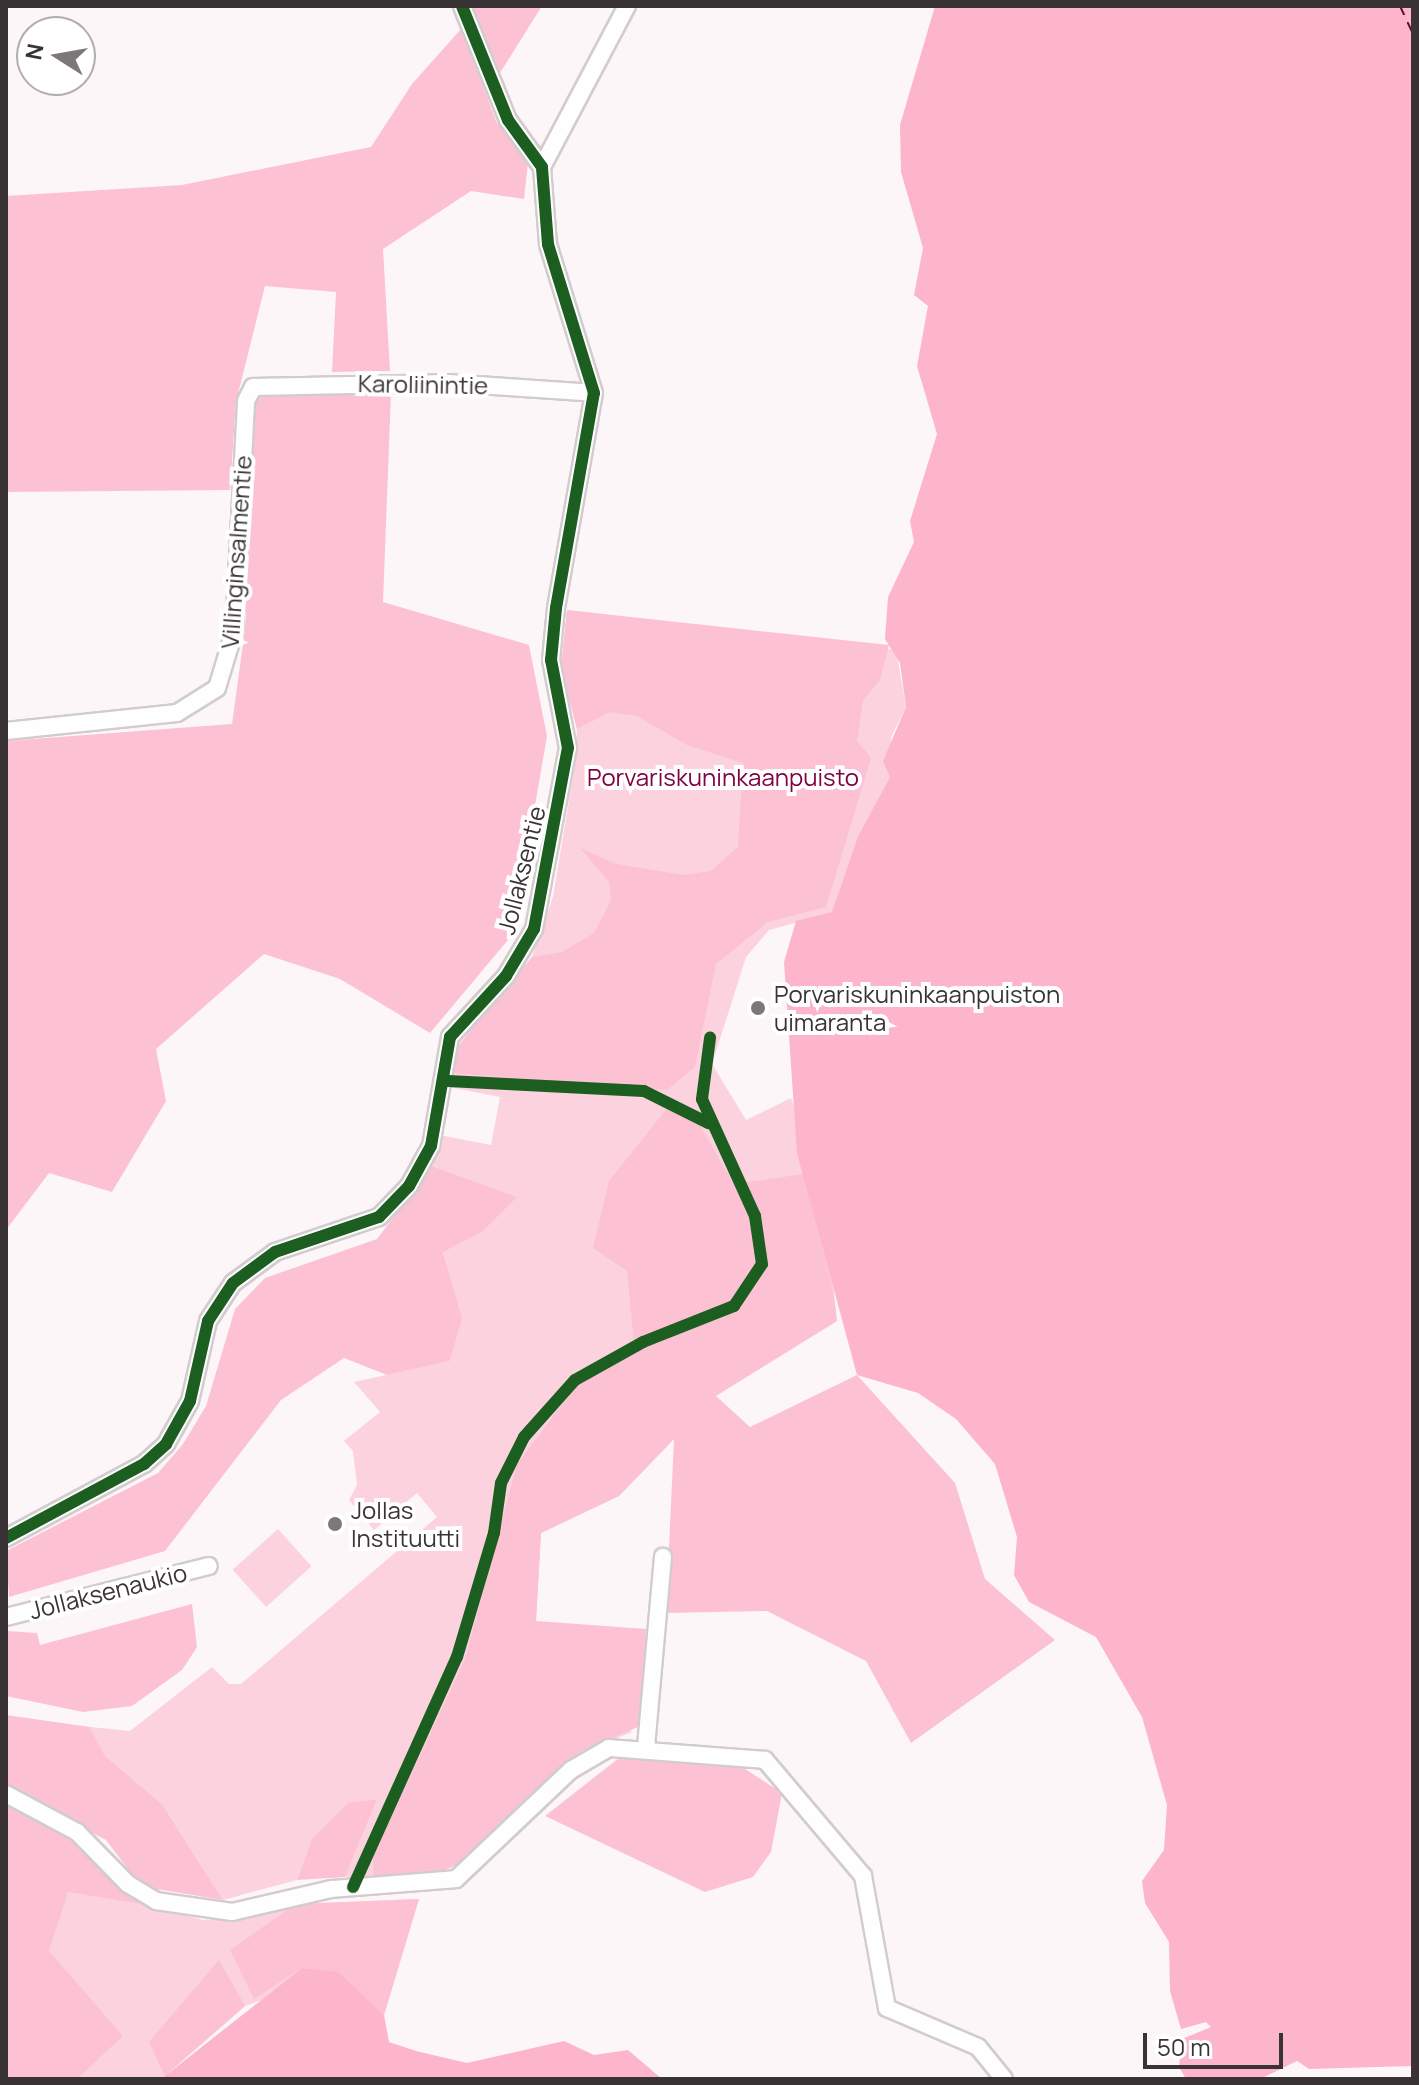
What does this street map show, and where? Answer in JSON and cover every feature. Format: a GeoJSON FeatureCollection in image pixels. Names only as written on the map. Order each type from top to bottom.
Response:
{"type":"FeatureCollection","features":[{"type":"Feature","properties":{"kind":"street"},"geometry":{"type":"LineString","coordinates":[[462,6],[508,120],[542,167],[627,6]]}},
{"type":"Feature","properties":{"kind":"street","name":"Jollaksentie"},"geometry":{"type":"LineString","coordinates":[[6,1538],[132,1472],[166,1444],[190,1401],[208,1321],[233,1283],[275,1252],[379,1217],[422,1167],[450,1037],[506,976],[534,929],[568,748],[551,660],[556,608],[594,393],[548,244],[542,167]]}},
{"type":"Feature","properties":{"kind":"street","name":"Karoliinintie"},"geometry":{"type":"LineString","coordinates":[[253,387],[449,383],[594,393]]}},
{"type":"Feature","properties":{"kind":"street","name":"Villinginsalmentie"},"geometry":{"type":"LineString","coordinates":[[6,731],[177,713],[217,688],[234,632],[246,401],[253,387]]}},
{"type":"Feature","properties":{"kind":"street"},"geometry":{"type":"LineString","coordinates":[[646,1747],[663,1557]]}},
{"type":"Feature","properties":{"kind":"street","name":"Jollaksenaukio"},"geometry":{"type":"LineString","coordinates":[[6,1617],[209,1566]]}},
{"type":"Feature","properties":{"kind":"street"},"geometry":{"type":"LineString","coordinates":[[6,1794],[77,1832],[128,1884],[156,1901],[232,1912],[320,1891],[456,1879],[571,1770],[609,1748],[646,1747],[765,1760],[863,1876],[874,1909],[887,2008],[978,2047],[1004,2079]]}},
{"type":"Feature","properties":{"kind":"green space","name":"Porvariskuninkaanpuisto"},"geometry":{"type":"Polygon","coordinates":[[[567,610],[896,650],[906,707],[891,737],[890,777],[858,836],[832,913],[769,930],[746,957],[712,1064],[746,1120],[791,1098],[824,1196],[837,1321],[719,1392],[619,1496],[541,1533],[536,1621],[632,1732],[578,1753],[504,1828],[432,1876],[345,1877],[376,1799],[347,1804],[312,1839],[297,1880],[223,1900],[162,1804],[105,1756],[90,1727],[130,1731],[212,1667],[229,1684],[241,1684],[437,1517],[417,1493],[374,1530],[349,1500],[357,1485],[353,1451],[344,1441],[380,1412],[354,1382],[450,1361],[461,1318],[443,1251],[516,1197],[432,1166],[439,1135],[491,1145],[500,1097],[449,1087],[458,1046],[532,957],[553,897],[576,759],[577,729],[561,667],[567,610]]]}},
{"type":"Feature","properties":{"kind":"green space"},"geometry":{"type":"Polygon","coordinates":[[[278,1529],[311,1566],[266,1607],[233,1570],[278,1529]]]}},
{"type":"Feature","properties":{"kind":"green space"},"geometry":{"type":"Polygon","coordinates":[[[44,1817],[149,1905],[203,1920],[254,1917],[296,1904],[419,1899],[384,2015],[339,1972],[245,2006],[161,2079],[6,2079],[44,1817]]]}},
{"type":"Feature","properties":{"kind":"shaded area"},"geometry":{"type":"Polygon","coordinates":[[[469,6],[542,6],[495,81],[469,6]]]}},
{"type":"Feature","properties":{"kind":"shaded area"},"geometry":{"type":"Polygon","coordinates":[[[935,6],[1413,6],[1412,2066],[1309,2069],[1297,2061],[1260,2079],[1186,2079],[1179,2067],[1182,2039],[1211,2027],[1206,2022],[1181,2029],[1170,1991],[1169,1942],[1145,1903],[1142,1881],[1164,1850],[1167,1805],[1142,1717],[1096,1637],[1029,1602],[1014,1575],[1017,1537],[995,1464],[956,1419],[918,1393],[857,1375],[797,1153],[784,962],[796,921],[832,912],[858,836],[890,777],[883,761],[906,707],[900,663],[885,639],[888,597],[914,542],[910,521],[937,434],[917,366],[928,306],[914,295],[923,248],[901,172],[900,125],[935,6]]]}},
{"type":"Feature","properties":{"kind":"shaded area"},"geometry":{"type":"Polygon","coordinates":[[[461,29],[497,123],[528,163],[524,199],[471,191],[383,249],[390,371],[332,372],[336,292],[265,286],[236,402],[230,490],[6,492],[6,196],[182,185],[371,147],[412,84],[461,29]]]}},
{"type":"Feature","properties":{"kind":"shaded area"},"geometry":{"type":"Polygon","coordinates":[[[263,392],[391,392],[383,602],[529,645],[547,736],[513,934],[430,1033],[340,979],[264,954],[156,1049],[166,1101],[112,1192],[49,1173],[6,1230],[6,741],[232,724],[245,629],[255,403],[263,392]]]}},
{"type":"Feature","properties":{"kind":"shaded area"},"geometry":{"type":"Polygon","coordinates":[[[567,610],[889,645],[880,680],[863,701],[857,741],[871,758],[826,907],[768,922],[716,964],[695,1067],[667,1090],[450,1073],[458,1046],[532,957],[562,952],[594,933],[611,900],[609,882],[580,848],[616,864],[684,875],[711,871],[738,847],[743,763],[687,745],[637,716],[610,712],[577,729],[561,667],[567,610]]]}},
{"type":"Feature","properties":{"kind":"shaded area"},"geometry":{"type":"Polygon","coordinates":[[[668,1107],[699,1124],[734,1184],[804,1174],[833,1290],[837,1321],[716,1396],[750,1427],[857,1375],[955,1483],[985,1579],[1055,1640],[911,1743],[866,1661],[767,1611],[666,1613],[674,1439],[619,1496],[541,1533],[536,1621],[646,1629],[640,1726],[578,1753],[463,1862],[432,1876],[374,1878],[373,1857],[465,1659],[517,1464],[576,1386],[635,1353],[627,1271],[593,1248],[609,1181],[668,1107]]]}},
{"type":"Feature","properties":{"kind":"shaded area"},"geometry":{"type":"Polygon","coordinates":[[[432,1166],[517,1197],[483,1231],[443,1252],[462,1318],[450,1361],[387,1375],[344,1358],[281,1400],[165,1551],[9,1597],[6,1551],[158,1473],[183,1444],[206,1406],[235,1309],[265,1278],[377,1239],[432,1166]]]}},
{"type":"Feature","properties":{"kind":"shaded area"},"geometry":{"type":"Polygon","coordinates":[[[192,1604],[197,1647],[182,1670],[132,1706],[83,1712],[6,1696],[6,1631],[37,1633],[40,1645],[192,1604]]]}},
{"type":"Feature","properties":{"kind":"shaded area"},"geometry":{"type":"Polygon","coordinates":[[[6,1715],[90,1727],[105,1756],[162,1804],[223,1900],[156,1889],[134,1877],[106,1840],[6,1788],[6,1715]]]}},
{"type":"Feature","properties":{"kind":"shaded area"},"geometry":{"type":"Polygon","coordinates":[[[641,1756],[736,1763],[782,1793],[771,1852],[753,1877],[705,1892],[545,1816],[619,1758],[641,1756]]]}},
{"type":"Feature","properties":{"kind":"shaded area"},"geometry":{"type":"Polygon","coordinates":[[[377,1799],[345,1877],[297,1880],[312,1839],[348,1803],[377,1799]]]}},
{"type":"Feature","properties":{"kind":"shaded area"},"geometry":{"type":"Polygon","coordinates":[[[6,1803],[44,1817],[149,1905],[68,1892],[49,1951],[123,2036],[77,2079],[6,2079],[6,1803]]]}},
{"type":"Feature","properties":{"kind":"shaded area"},"geometry":{"type":"Polygon","coordinates":[[[419,1899],[384,2015],[339,1972],[302,1968],[254,1999],[230,1950],[296,1904],[419,1899]]]}},
{"type":"Feature","properties":{"kind":"shaded area"},"geometry":{"type":"Polygon","coordinates":[[[219,1960],[245,2006],[165,2076],[149,2042],[219,1960]]]}},
{"type":"Feature","properties":{"kind":"shaded area"},"geometry":{"type":"Polygon","coordinates":[[[302,1968],[339,1972],[384,2015],[389,2042],[416,2051],[467,2063],[564,2041],[594,2055],[628,2050],[662,2079],[161,2079],[302,1968]]]}},
{"type":"Feature","properties":{"kind":"ferry route"},"geometry":{"type":"LineString","coordinates":[[1400,6],[1413,34]]}},
{"type":"Feature","properties":{"kind":"cycle path"},"geometry":{"type":"LineString","coordinates":[[6,1538],[144,1464],[166,1444],[190,1401],[208,1321],[233,1283],[275,1252],[379,1217],[409,1186],[431,1146],[450,1037],[506,976],[534,929],[568,748],[551,660],[556,608],[594,393],[548,244],[542,167],[508,120],[462,6]]}},
{"type":"Feature","properties":{"kind":"cycle path"},"geometry":{"type":"LineString","coordinates":[[353,1887],[457,1657],[494,1533],[501,1483],[524,1437],[575,1380],[643,1342],[734,1306],[762,1264],[755,1216],[702,1099],[710,1038]]}},
{"type":"Feature","properties":{"kind":"cycle path"},"geometry":{"type":"LineString","coordinates":[[448,1081],[644,1091],[708,1123]]}},
{"type":"Feature","properties":{"kind":"place","name":"Porvariskuninkaanpuiston uimaranta"},"geometry":{"type":"Point","coordinates":[758,1008]}},
{"type":"Feature","properties":{"kind":"place","name":"Jollas Instituutti"},"geometry":{"type":"Point","coordinates":[335,1524]}}]}
